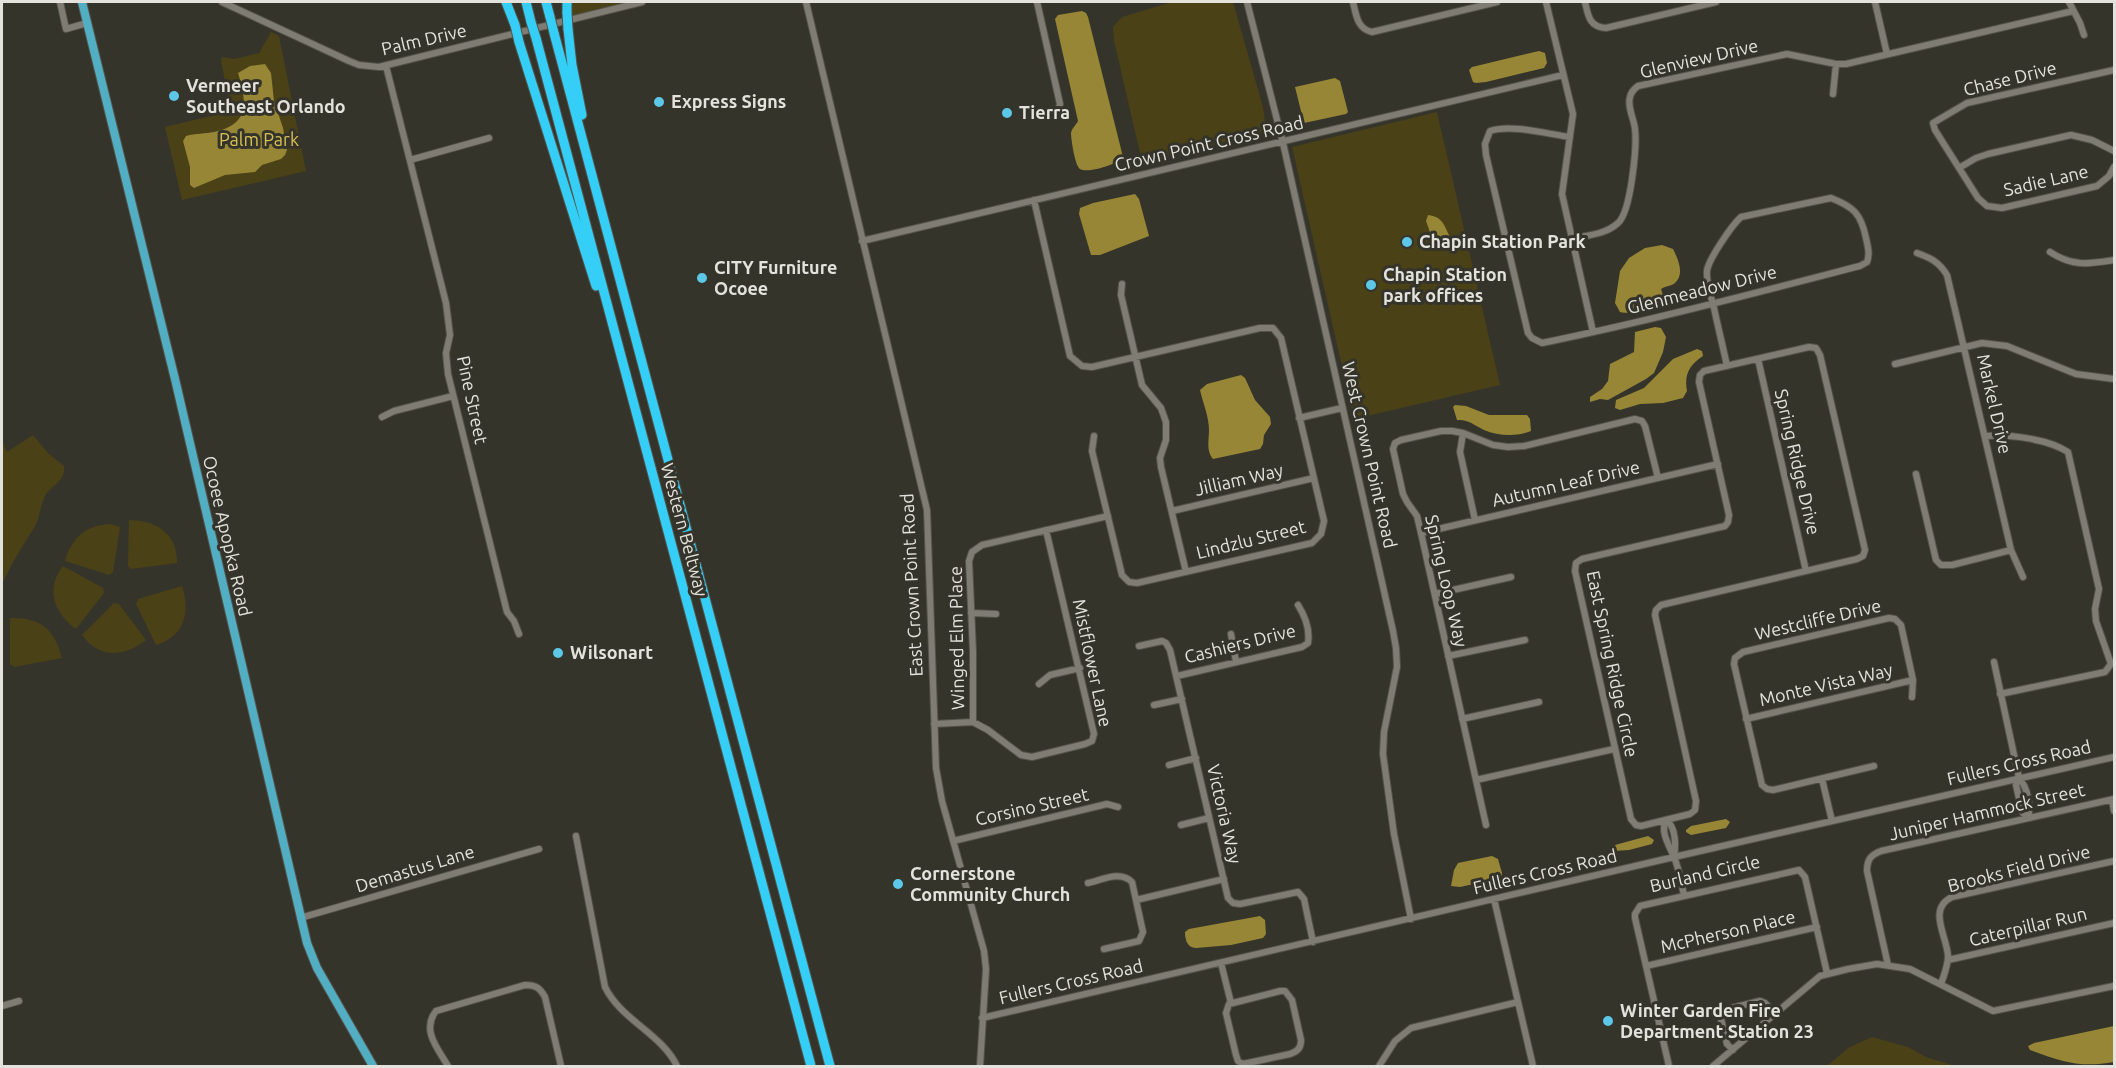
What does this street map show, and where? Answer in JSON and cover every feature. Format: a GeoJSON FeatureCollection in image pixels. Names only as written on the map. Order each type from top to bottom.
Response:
{"type":"FeatureCollection","features":[{"type":"Feature","properties":{"kind":"highway"},"geometry":{"type":"LineString","coordinates":[[506,2],[637,416]]}},
{"type":"Feature","properties":{"kind":"highway","name":"Western Beltway"},"geometry":{"type":"LineString","coordinates":[[526,2],[811,1066]]}},
{"type":"Feature","properties":{"kind":"highway","name":"Western Beltway"},"geometry":{"type":"LineString","coordinates":[[546,2],[830,1066]]}},
{"type":"Feature","properties":{"kind":"highway"},"geometry":{"type":"LineString","coordinates":[[567,2],[572,65],[601,208]]}},
{"type":"Feature","properties":{"kind":"main road","name":"Ocoee Apopka Road"},"geometry":{"type":"LineString","coordinates":[[82,2],[193,455],[300,918],[317,968],[373,1066]]}},
{"type":"Feature","properties":{"kind":"street"},"geometry":{"type":"LineString","coordinates":[[60,2],[66,29],[87,23]]}},
{"type":"Feature","properties":{"kind":"street","name":"Palm Drive"},"geometry":{"type":"LineString","coordinates":[[222,2],[349,61],[369,66],[386,66],[642,2]]}},
{"type":"Feature","properties":{"kind":"street","name":"East Crown Point Road"},"geometry":{"type":"LineString","coordinates":[[806,2],[927,510],[937,775],[984,951],[986,969],[980,1066]]}},
{"type":"Feature","properties":{"kind":"street"},"geometry":{"type":"LineString","coordinates":[[1037,2],[1060,104],[1057,115]]}},
{"type":"Feature","properties":{"kind":"street","name":"West Crown Point Road"},"geometry":{"type":"LineString","coordinates":[[1247,2],[1282,143],[1396,648],[1397,667],[1384,732],[1383,754],[1394,834],[1411,919]]}},
{"type":"Feature","properties":{"kind":"street"},"geometry":{"type":"LineString","coordinates":[[1353,2],[1360,26],[1372,32],[1497,2]]}},
{"type":"Feature","properties":{"kind":"street"},"geometry":{"type":"LineString","coordinates":[[1546,2],[1573,114],[1562,194],[1593,333]]}},
{"type":"Feature","properties":{"kind":"street"},"geometry":{"type":"LineString","coordinates":[[1585,2],[1591,21],[1599,27],[1606,28],[1716,2]]}},
{"type":"Feature","properties":{"kind":"street"},"geometry":{"type":"LineString","coordinates":[[1875,2],[1887,54]]}},
{"type":"Feature","properties":{"kind":"street"},"geometry":{"type":"LineString","coordinates":[[2069,2],[2084,35]]}},
{"type":"Feature","properties":{"kind":"street","name":"Glenview Drive"},"geometry":{"type":"LineString","coordinates":[[1571,239],[1605,232],[1623,218],[1631,188],[1636,143],[1629,102],[1633,90],[1638,86],[1787,54],[1846,64],[2073,11]]}},
{"type":"Feature","properties":{"kind":"street"},"geometry":{"type":"LineString","coordinates":[[1833,94],[1836,64]]}},
{"type":"Feature","properties":{"kind":"street","name":"Pine Street"},"geometry":{"type":"LineString","coordinates":[[386,66],[449,318],[450,335],[446,353],[453,396],[507,612],[514,621],[519,634]]}},
{"type":"Feature","properties":{"kind":"street","name":"Chase Drive"},"geometry":{"type":"LineString","coordinates":[[1959,168],[1930,122],[1967,103],[2115,70]]}},
{"type":"Feature","properties":{"kind":"street","name":"Crown Point Cross Road"},"geometry":{"type":"LineString","coordinates":[[862,241],[1563,75]]}},
{"type":"Feature","properties":{"kind":"street","name":"Glenmeadow Drive"},"geometry":{"type":"LineString","coordinates":[[1570,137],[1497,129],[1490,131],[1485,144],[1528,333],[1542,343],[1593,333],[1858,266],[1867,262],[1869,254],[1857,213],[1845,203],[1831,198],[1742,216],[1733,224],[1707,268],[1712,302]]}},
{"type":"Feature","properties":{"kind":"street"},"geometry":{"type":"LineString","coordinates":[[1959,168],[1988,154],[2071,135],[2092,140],[2115,151]]}},
{"type":"Feature","properties":{"kind":"street"},"geometry":{"type":"LineString","coordinates":[[410,160],[489,138]]}},
{"type":"Feature","properties":{"kind":"street","name":"Sadie Lane"},"geometry":{"type":"LineString","coordinates":[[1959,168],[1978,198],[1988,206],[2002,208],[2097,186],[2109,177],[2115,167]]}},
{"type":"Feature","properties":{"kind":"street"},"geometry":{"type":"LineString","coordinates":[[1034,200],[1070,356],[1082,366],[1092,367],[1135,357]]}},
{"type":"Feature","properties":{"kind":"street"},"geometry":{"type":"LineString","coordinates":[[2050,252],[2065,262],[2096,263],[2115,260]]}},
{"type":"Feature","properties":{"kind":"street","name":"Markel Drive"},"geometry":{"type":"LineString","coordinates":[[1917,253],[1932,258],[1941,265],[1947,275],[2011,550],[2023,577]]}},
{"type":"Feature","properties":{"kind":"street"},"geometry":{"type":"LineString","coordinates":[[1122,284],[1121,295],[1142,385],[1161,408],[1166,422],[1166,440],[1160,458],[1186,572]]}},
{"type":"Feature","properties":{"kind":"street"},"geometry":{"type":"LineString","coordinates":[[1712,302],[1728,366],[1809,347],[1815,348],[1820,355],[1865,550],[1863,556],[1857,559],[1806,572]]}},
{"type":"Feature","properties":{"kind":"street","name":"Lindzlu Street"},"geometry":{"type":"LineString","coordinates":[[1094,436],[1092,450],[1122,575],[1129,582],[1137,583],[1312,543],[1322,534],[1324,521],[1281,338],[1273,328],[1260,328],[1135,357]]}},
{"type":"Feature","properties":{"kind":"street"},"geometry":{"type":"LineString","coordinates":[[1895,364],[1965,346],[1982,344],[2007,346],[2076,374],[2115,379]]}},
{"type":"Feature","properties":{"kind":"street","name":"Spring Ridge Drive"},"geometry":{"type":"LineString","coordinates":[[1758,359],[1806,572]]}},
{"type":"Feature","properties":{"kind":"street","name":"East Spring Ridge Circle"},"geometry":{"type":"LineString","coordinates":[[1728,366],[1704,371],[1700,375],[1699,382],[1729,515],[1728,522],[1724,527],[1582,559],[1576,563],[1574,568],[1614,749],[1631,819],[1636,825],[1641,826],[1690,814],[1695,810],[1696,801],[1655,615],[1656,610],[1661,605],[1806,572]]}},
{"type":"Feature","properties":{"kind":"street"},"geometry":{"type":"LineString","coordinates":[[382,417],[394,411],[453,396]]}},
{"type":"Feature","properties":{"kind":"street"},"geometry":{"type":"LineString","coordinates":[[1299,418],[1342,408]]}},
{"type":"Feature","properties":{"kind":"street","name":"Spring Loop Way"},"geometry":{"type":"LineString","coordinates":[[1486,825],[1421,532],[1417,516],[1403,494],[1393,449],[1395,443],[1441,431],[1462,433],[1508,447],[1525,446],[1635,420],[1642,421],[1645,426],[1658,478]]}},
{"type":"Feature","properties":{"kind":"street"},"geometry":{"type":"LineString","coordinates":[[1462,433],[1460,452],[1475,520]]}},
{"type":"Feature","properties":{"kind":"street"},"geometry":{"type":"LineString","coordinates":[[1986,436],[2013,435],[2060,447],[2068,452],[2099,589],[2096,621],[2113,665],[2105,672],[2000,694]]}},
{"type":"Feature","properties":{"kind":"street","name":"Autumn Leaf Drive"},"geometry":{"type":"LineString","coordinates":[[1421,532],[1718,464]]}},
{"type":"Feature","properties":{"kind":"street"},"geometry":{"type":"LineString","coordinates":[[1916,474],[1936,560],[1941,565],[1952,566],[2011,550]]}},
{"type":"Feature","properties":{"kind":"street","name":"Jilliam Way"},"geometry":{"type":"LineString","coordinates":[[1172,511],[1314,478]]}},
{"type":"Feature","properties":{"kind":"street","name":"Winged Elm Place"},"geometry":{"type":"LineString","coordinates":[[973,722],[969,561],[972,552],[982,545],[1108,516]]}},
{"type":"Feature","properties":{"kind":"street","name":"Mistflower Lane"},"geometry":{"type":"LineString","coordinates":[[973,722],[988,730],[1021,755],[1032,757],[1092,741],[1094,734],[1080,668],[1046,530]]}},
{"type":"Feature","properties":{"kind":"street"},"geometry":{"type":"LineString","coordinates":[[1434,594],[1511,577]]}},
{"type":"Feature","properties":{"kind":"street","name":"Cashiers Drive"},"geometry":{"type":"LineString","coordinates":[[1177,676],[1302,647],[1308,643],[1309,636],[1304,615],[1298,605]]}},
{"type":"Feature","properties":{"kind":"street"},"geometry":{"type":"LineString","coordinates":[[971,614],[996,614]]}},
{"type":"Feature","properties":{"kind":"street","name":"Westcliffe Drive"},"geometry":{"type":"LineString","coordinates":[[1874,766],[1773,790],[1761,785],[1734,664],[1738,654],[1889,618],[1895,619],[1901,625],[1913,680],[1912,697]]}},
{"type":"Feature","properties":{"kind":"street"},"geometry":{"type":"LineString","coordinates":[[1230,634],[1236,662]]}},
{"type":"Feature","properties":{"kind":"street"},"geometry":{"type":"LineString","coordinates":[[1448,656],[1525,640]]}},
{"type":"Feature","properties":{"kind":"street","name":"Victoria Way"},"geometry":{"type":"LineString","coordinates":[[1138,646],[1162,641],[1166,643],[1177,676],[1228,898],[1233,903],[1240,904],[1298,892],[1304,899],[1313,942]]}},
{"type":"Feature","properties":{"kind":"street"},"geometry":{"type":"LineString","coordinates":[[1994,662],[2019,778],[2016,785],[2022,812],[2028,818]]}},
{"type":"Feature","properties":{"kind":"street"},"geometry":{"type":"LineString","coordinates":[[1039,684],[1050,675],[1080,668]]}},
{"type":"Feature","properties":{"kind":"street","name":"Monte Vista Way"},"geometry":{"type":"LineString","coordinates":[[1746,719],[1913,680]]}},
{"type":"Feature","properties":{"kind":"street"},"geometry":{"type":"LineString","coordinates":[[1154,705],[1182,699]]}},
{"type":"Feature","properties":{"kind":"street"},"geometry":{"type":"LineString","coordinates":[[1462,719],[1539,702]]}},
{"type":"Feature","properties":{"kind":"street"},"geometry":{"type":"LineString","coordinates":[[934,724],[973,722]]}},
{"type":"Feature","properties":{"kind":"street"},"geometry":{"type":"LineString","coordinates":[[1476,780],[1614,749]]}},
{"type":"Feature","properties":{"kind":"street","name":"Fullers Cross Road"},"geometry":{"type":"LineString","coordinates":[[982,1018],[2115,757]]}},
{"type":"Feature","properties":{"kind":"street"},"geometry":{"type":"LineString","coordinates":[[1169,765],[1196,758]]}},
{"type":"Feature","properties":{"kind":"street"},"geometry":{"type":"LineString","coordinates":[[1822,778],[1832,821]]}},
{"type":"Feature","properties":{"kind":"street"},"geometry":{"type":"LineString","coordinates":[[2113,799],[2115,811]]}},
{"type":"Feature","properties":{"kind":"street","name":"Juniper Hammock Street"},"geometry":{"type":"LineString","coordinates":[[1888,964],[1867,870],[1870,857],[1881,851],[2113,799]]}},
{"type":"Feature","properties":{"kind":"street","name":"Corsino Street"},"geometry":{"type":"LineString","coordinates":[[953,841],[1107,804],[1118,807]]}},
{"type":"Feature","properties":{"kind":"street"},"geometry":{"type":"LineString","coordinates":[[1181,825],[1209,818]]}},
{"type":"Feature","properties":{"kind":"street"},"geometry":{"type":"LineString","coordinates":[[1666,820],[1671,824],[1676,847],[1674,857],[1684,895]]}},
{"type":"Feature","properties":{"kind":"street"},"geometry":{"type":"LineString","coordinates":[[576,836],[605,987],[614,1002],[670,1054],[678,1066]]}},
{"type":"Feature","properties":{"kind":"street","name":"Demastus Lane"},"geometry":{"type":"LineString","coordinates":[[300,918],[539,849]]}},
{"type":"Feature","properties":{"kind":"street","name":"Brooks Field Drive"},"geometry":{"type":"LineString","coordinates":[[1941,984],[1948,960],[1939,911],[1945,900],[2115,861]]}},
{"type":"Feature","properties":{"kind":"street","name":"Burland Circle"},"geometry":{"type":"LineString","coordinates":[[1669,1066],[1635,918],[1637,909],[1646,903],[1799,870],[1805,877],[1827,974]]}},
{"type":"Feature","properties":{"kind":"street"},"geometry":{"type":"LineString","coordinates":[[1088,883],[1121,875],[1132,882],[1143,932],[1141,937],[1138,941],[1104,949]]}},
{"type":"Feature","properties":{"kind":"street"},"geometry":{"type":"LineString","coordinates":[[1136,900],[1224,879]]}},
{"type":"Feature","properties":{"kind":"street"},"geometry":{"type":"LineString","coordinates":[[1494,899],[1532,1066]]}},
{"type":"Feature","properties":{"kind":"street","name":"Caterpillar Run"},"geometry":{"type":"LineString","coordinates":[[1948,960],[2115,923]]}},
{"type":"Feature","properties":{"kind":"street","name":"McPherson Place"},"geometry":{"type":"LineString","coordinates":[[1646,966],[1817,927]]}},
{"type":"Feature","properties":{"kind":"street"},"geometry":{"type":"LineString","coordinates":[[1221,963],[1231,1003]]}},
{"type":"Feature","properties":{"kind":"street"},"geometry":{"type":"LineString","coordinates":[[1713,1066],[1820,976],[1848,969],[1888,964],[1910,969],[1994,1011],[2115,986]]}},
{"type":"Feature","properties":{"kind":"street"},"geometry":{"type":"LineString","coordinates":[[448,1066],[430,1036],[429,1027],[436,1011],[525,985],[533,985],[541,989],[545,997],[561,1066]]}},
{"type":"Feature","properties":{"kind":"street"},"geometry":{"type":"LineString","coordinates":[[1285,991],[1292,1000],[1301,1046],[1290,1054],[1249,1064],[1238,1061],[1226,1013],[1231,1003],[1285,991]]}},
{"type":"Feature","properties":{"kind":"street"},"geometry":{"type":"LineString","coordinates":[[2,1006],[19,1001]]}},
{"type":"Feature","properties":{"kind":"street"},"geometry":{"type":"LineString","coordinates":[[1733,1050],[1727,1044],[1721,1019],[1728,1009],[1760,1001],[1765,1003],[1774,1014]]}},
{"type":"Feature","properties":{"kind":"street"},"geometry":{"type":"LineString","coordinates":[[1379,1066],[1395,1041],[1411,1028],[1518,1002]]}},
{"type":"Feature","properties":{"kind":"green space"},"geometry":{"type":"Polygon","coordinates":[[[567,2],[643,2],[567,22],[567,2]]]}},
{"type":"Feature","properties":{"kind":"green space"},"geometry":{"type":"Polygon","coordinates":[[[1172,2],[1233,2],[1263,107],[1266,128],[1262,133],[1244,138],[1143,160],[1114,41],[1113,27],[1122,17],[1172,2]]]}},
{"type":"Feature","properties":{"kind":"green space","name":"Palm Park"},"geometry":{"type":"Polygon","coordinates":[[[271,32],[279,36],[306,171],[182,200],[165,127],[231,111],[222,57],[234,59],[259,53],[271,32]]]}},
{"type":"Feature","properties":{"kind":"green space"},"geometry":{"type":"Polygon","coordinates":[[[1437,112],[1500,385],[1354,419],[1292,147],[1437,112]]]}},
{"type":"Feature","properties":{"kind":"green space"},"geometry":{"type":"Polygon","coordinates":[[[33,435],[48,453],[64,466],[63,476],[45,496],[36,524],[2,585],[2,440],[7,452],[33,435]]]}},
{"type":"Feature","properties":{"kind":"green space"},"geometry":{"type":"Polygon","coordinates":[[[129,520],[148,523],[164,531],[174,544],[177,563],[131,569],[128,566],[129,520]]]}},
{"type":"Feature","properties":{"kind":"green space"},"geometry":{"type":"Polygon","coordinates":[[[111,524],[120,527],[113,572],[109,575],[65,561],[72,545],[81,534],[94,527],[111,524]]]}},
{"type":"Feature","properties":{"kind":"green space"},"geometry":{"type":"Polygon","coordinates":[[[63,566],[103,588],[104,593],[76,629],[62,616],[54,600],[54,583],[63,566]]]}},
{"type":"Feature","properties":{"kind":"green space"},"geometry":{"type":"Polygon","coordinates":[[[182,586],[186,605],[183,622],[173,636],[156,645],[136,604],[138,599],[182,586]]]}},
{"type":"Feature","properties":{"kind":"green space"},"geometry":{"type":"Polygon","coordinates":[[[114,603],[119,604],[146,640],[130,650],[112,653],[96,648],[82,635],[114,603]]]}},
{"type":"Feature","properties":{"kind":"green space"},"geometry":{"type":"Polygon","coordinates":[[[10,618],[30,620],[45,627],[55,640],[62,658],[14,667],[10,664],[10,618]]]}},
{"type":"Feature","properties":{"kind":"green space"},"geometry":{"type":"Polygon","coordinates":[[[1872,1037],[1908,1047],[1926,1057],[1955,1066],[1827,1066],[1848,1048],[1872,1037]]]}},
{"type":"Feature","properties":{"kind":"shaded area"},"geometry":{"type":"Polygon","coordinates":[[[1082,11],[1088,17],[1123,157],[1109,165],[1089,170],[1080,169],[1076,163],[1071,133],[1078,121],[1055,19],[1058,15],[1082,11]]]}},
{"type":"Feature","properties":{"kind":"shaded area"},"geometry":{"type":"Polygon","coordinates":[[[1539,51],[1545,53],[1547,63],[1544,68],[1486,82],[1473,82],[1469,70],[1472,67],[1539,51]]]}},
{"type":"Feature","properties":{"kind":"shaded area"},"geometry":{"type":"Polygon","coordinates":[[[265,64],[271,73],[274,101],[287,150],[285,155],[281,159],[262,165],[255,172],[225,175],[194,188],[190,185],[190,167],[183,141],[186,136],[214,132],[234,124],[240,118],[244,103],[238,73],[250,66],[265,64]]]}},
{"type":"Feature","properties":{"kind":"shaded area"},"geometry":{"type":"Polygon","coordinates":[[[1335,78],[1340,81],[1348,112],[1304,123],[1295,87],[1335,78]]]}},
{"type":"Feature","properties":{"kind":"shaded area"},"geometry":{"type":"Polygon","coordinates":[[[1135,194],[1139,199],[1149,236],[1100,255],[1091,255],[1079,214],[1080,208],[1135,194]]]}},
{"type":"Feature","properties":{"kind":"shaded area"},"geometry":{"type":"Polygon","coordinates":[[[1428,215],[1442,222],[1450,237],[1447,243],[1442,244],[1431,235],[1426,221],[1428,215]]]}},
{"type":"Feature","properties":{"kind":"shaded area"},"geometry":{"type":"Polygon","coordinates":[[[1662,245],[1673,249],[1675,253],[1680,266],[1678,279],[1674,284],[1661,289],[1664,298],[1655,306],[1637,312],[1620,312],[1615,303],[1620,271],[1629,258],[1645,248],[1662,245]]]}},
{"type":"Feature","properties":{"kind":"shaded area"},"geometry":{"type":"Polygon","coordinates":[[[1655,327],[1661,328],[1666,337],[1663,352],[1654,373],[1608,400],[1600,399],[1590,402],[1590,397],[1602,389],[1608,381],[1610,364],[1634,352],[1635,332],[1655,327]]]}},
{"type":"Feature","properties":{"kind":"shaded area"},"geometry":{"type":"Polygon","coordinates":[[[1697,349],[1702,351],[1703,356],[1694,363],[1689,371],[1686,380],[1687,391],[1683,398],[1663,403],[1640,404],[1620,410],[1615,408],[1616,400],[1644,388],[1673,359],[1697,349]]]}},
{"type":"Feature","properties":{"kind":"shaded area"},"geometry":{"type":"Polygon","coordinates":[[[1241,375],[1245,378],[1255,400],[1270,417],[1271,424],[1264,435],[1260,449],[1213,459],[1209,449],[1208,420],[1200,390],[1207,384],[1241,375]]]}},
{"type":"Feature","properties":{"kind":"shaded area"},"geometry":{"type":"Polygon","coordinates":[[[1455,405],[1466,406],[1489,415],[1527,415],[1530,419],[1531,431],[1514,435],[1489,432],[1468,421],[1457,420],[1453,407],[1455,405]]]}},
{"type":"Feature","properties":{"kind":"shaded area"},"geometry":{"type":"Polygon","coordinates":[[[1726,819],[1730,822],[1726,828],[1691,835],[1686,832],[1691,826],[1726,819]]]}},
{"type":"Feature","properties":{"kind":"shaded area"},"geometry":{"type":"Polygon","coordinates":[[[1648,836],[1654,840],[1652,844],[1629,850],[1613,851],[1615,845],[1648,836]]]}},
{"type":"Feature","properties":{"kind":"shaded area"},"geometry":{"type":"Polygon","coordinates":[[[1492,856],[1498,859],[1501,878],[1460,887],[1451,886],[1458,863],[1492,856]]]}},
{"type":"Feature","properties":{"kind":"shaded area"},"geometry":{"type":"Polygon","coordinates":[[[1260,916],[1265,920],[1266,934],[1263,938],[1231,945],[1196,948],[1190,946],[1186,940],[1185,932],[1189,929],[1260,916]]]}},
{"type":"Feature","properties":{"kind":"shaded area"},"geometry":{"type":"Polygon","coordinates":[[[2114,1026],[2114,1062],[2072,1063],[2030,1050],[2028,1046],[2034,1043],[2114,1026]]]}},
{"type":"Feature","properties":{"kind":"place","name":"Vermeer Southeast Orlando"},"geometry":{"type":"Point","coordinates":[174,96]}},
{"type":"Feature","properties":{"kind":"place","name":"Express Signs"},"geometry":{"type":"Point","coordinates":[659,102]}},
{"type":"Feature","properties":{"kind":"place","name":"Tierra"},"geometry":{"type":"Point","coordinates":[1007,113]}},
{"type":"Feature","properties":{"kind":"place","name":"Chapin Station Park"},"geometry":{"type":"Point","coordinates":[1407,242]}},
{"type":"Feature","properties":{"kind":"place","name":"CITY Furniture Ocoee"},"geometry":{"type":"Point","coordinates":[702,278]}},
{"type":"Feature","properties":{"kind":"place","name":"Chapin Station park offices"},"geometry":{"type":"Point","coordinates":[1371,285]}},
{"type":"Feature","properties":{"kind":"place","name":"Wilsonart"},"geometry":{"type":"Point","coordinates":[558,653]}},
{"type":"Feature","properties":{"kind":"place","name":"Cornerstone Community Church"},"geometry":{"type":"Point","coordinates":[898,884]}},
{"type":"Feature","properties":{"kind":"place","name":"Winter Garden Fire Department Station 23"},"geometry":{"type":"Point","coordinates":[1608,1021]}}]}
